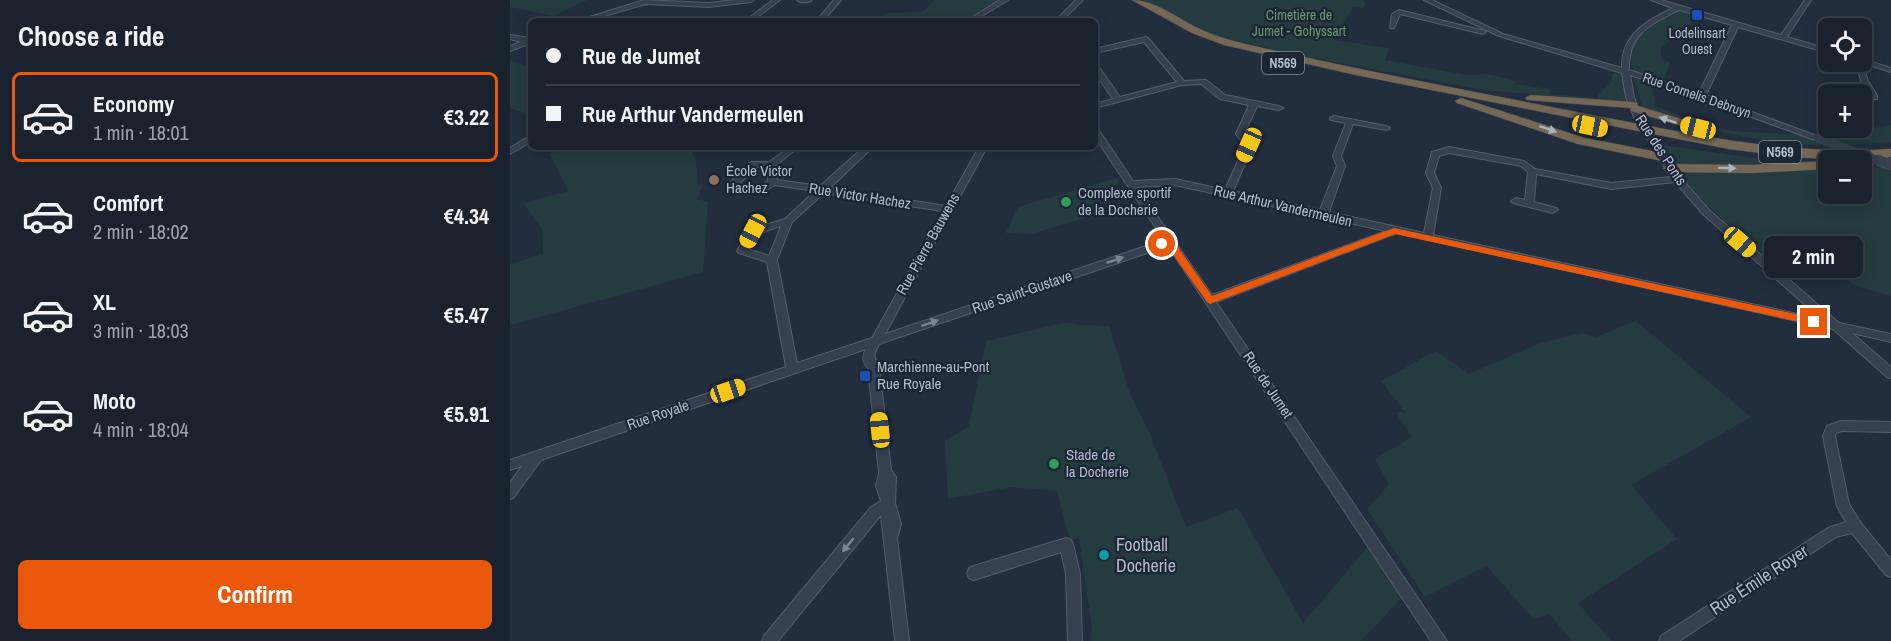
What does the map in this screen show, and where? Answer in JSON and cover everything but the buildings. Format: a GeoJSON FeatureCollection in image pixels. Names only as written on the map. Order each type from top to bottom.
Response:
{"type":"FeatureCollection","features":[{"type":"Feature","properties":{"kind":"highway","name":"N569"},"geometry":{"type":"LineString","coordinates":[[1122,0],[1182,32],[1222,48],[1284,64],[1674,143],[1818,163]]}},
{"type":"Feature","properties":{"kind":"highway","name":"N569"},"geometry":{"type":"LineString","coordinates":[[1137,0],[1196,31],[1228,43],[1278,56],[1729,145],[1792,153],[1843,156],[1891,153]]}},
{"type":"Feature","properties":{"kind":"highway"},"geometry":{"type":"LineString","coordinates":[[1440,88],[1635,111],[1744,140],[1795,146],[1843,148],[1891,145]]}},
{"type":"Feature","properties":{"kind":"highway"},"geometry":{"type":"LineString","coordinates":[[1453,98],[1582,141],[1665,162],[1752,169],[1818,165]]}},
{"type":"Feature","properties":{"kind":"highway"},"geometry":{"type":"LineString","coordinates":[[1872,164],[1891,164]]}},
{"type":"Feature","properties":{"kind":"street"},"geometry":{"type":"LineString","coordinates":[[590,18],[654,0]]}},
{"type":"Feature","properties":{"kind":"street"},"geometry":{"type":"LineString","coordinates":[[672,0],[687,4]]}},
{"type":"Feature","properties":{"kind":"street"},"geometry":{"type":"LineString","coordinates":[[644,2],[720,4],[751,0]]}},
{"type":"Feature","properties":{"kind":"street"},"geometry":{"type":"LineString","coordinates":[[752,18],[777,0]]}},
{"type":"Feature","properties":{"kind":"street"},"geometry":{"type":"LineString","coordinates":[[822,18],[838,0]]}},
{"type":"Feature","properties":{"kind":"street"},"geometry":{"type":"LineString","coordinates":[[974,18],[1005,0]]}},
{"type":"Feature","properties":{"kind":"street"},"geometry":{"type":"LineString","coordinates":[[1061,18],[1080,0]]}},
{"type":"Feature","properties":{"kind":"street","name":"Rue Cornelis Debruyn"},"geometry":{"type":"LineString","coordinates":[[1427,0],[1501,35]]}},
{"type":"Feature","properties":{"kind":"street"},"geometry":{"type":"LineString","coordinates":[[1654,0],[1818,48]]}},
{"type":"Feature","properties":{"kind":"street"},"geometry":{"type":"LineString","coordinates":[[1783,38],[1808,0]]}},
{"type":"Feature","properties":{"kind":"street","name":"Rue des Ponts"},"geometry":{"type":"LineString","coordinates":[[1678,7],[1638,32],[1627,51],[1625,71],[1635,111],[1665,162],[1706,212],[1891,374]]}},
{"type":"Feature","properties":{"kind":"street","name":"Rue Cornelis Debruyn"},"geometry":{"type":"LineString","coordinates":[[1392,27],[1395,14],[1399,12],[1501,35],[1702,95],[1891,164]]}},
{"type":"Feature","properties":{"kind":"street"},"geometry":{"type":"LineString","coordinates":[[1702,95],[1736,24]]}},
{"type":"Feature","properties":{"kind":"street"},"geometry":{"type":"LineString","coordinates":[[510,37],[528,40]]}},
{"type":"Feature","properties":{"kind":"street"},"geometry":{"type":"LineString","coordinates":[[1098,50],[1146,39],[1182,83]]}},
{"type":"Feature","properties":{"kind":"street"},"geometry":{"type":"LineString","coordinates":[[510,49],[528,41]]}},
{"type":"Feature","properties":{"kind":"street"},"geometry":{"type":"LineString","coordinates":[[1872,65],[1889,69]]}},
{"type":"Feature","properties":{"kind":"street"},"geometry":{"type":"LineString","coordinates":[[1098,72],[1118,100]]}},
{"type":"Feature","properties":{"kind":"street"},"geometry":{"type":"LineString","coordinates":[[1863,72],[1866,84],[1872,90],[1874,97]]}},
{"type":"Feature","properties":{"kind":"street"},"geometry":{"type":"LineString","coordinates":[[1098,105],[1182,83],[1203,82],[1223,97],[1279,108]]}},
{"type":"Feature","properties":{"kind":"street"},"geometry":{"type":"LineString","coordinates":[[1228,193],[1249,145],[1240,134],[1254,103]]}},
{"type":"Feature","properties":{"kind":"street"},"geometry":{"type":"LineString","coordinates":[[1334,118],[1386,128]]}},
{"type":"Feature","properties":{"kind":"street"},"geometry":{"type":"LineString","coordinates":[[1323,215],[1341,166],[1338,156],[1350,122]]}},
{"type":"Feature","properties":{"kind":"street","name":"Rue de Jumet"},"geometry":{"type":"LineString","coordinates":[[1098,138],[1132,184],[1440,641]]}},
{"type":"Feature","properties":{"kind":"street"},"geometry":{"type":"LineString","coordinates":[[510,151],[528,141]]}},
{"type":"Feature","properties":{"kind":"street","name":"Rue Victor Hachez"},"geometry":{"type":"LineString","coordinates":[[791,150],[771,165],[754,164],[733,186],[756,191],[764,189],[773,182],[948,209]]}},
{"type":"Feature","properties":{"kind":"street"},"geometry":{"type":"LineString","coordinates":[[792,369],[772,260],[788,221],[866,150]]}},
{"type":"Feature","properties":{"kind":"street","name":"Rue Pierre Bauwens"},"geometry":{"type":"LineString","coordinates":[[874,342],[981,150]]}},
{"type":"Feature","properties":{"kind":"street"},"geometry":{"type":"LineString","coordinates":[[1428,238],[1437,188],[1430,173],[1435,154],[1449,150],[1524,164],[1532,171],[1611,186],[1677,179]]}},
{"type":"Feature","properties":{"kind":"street"},"geometry":{"type":"LineString","coordinates":[[771,165],[773,182]]}},
{"type":"Feature","properties":{"kind":"street"},"geometry":{"type":"LineString","coordinates":[[1529,204],[1532,171]]}},
{"type":"Feature","properties":{"kind":"street","name":"Rue Arthur Vandermeulen"},"geometry":{"type":"LineString","coordinates":[[1132,184],[1175,182],[1891,338]]}},
{"type":"Feature","properties":{"kind":"street"},"geometry":{"type":"LineString","coordinates":[[1516,201],[1553,210]]}},
{"type":"Feature","properties":{"kind":"street"},"geometry":{"type":"LineString","coordinates":[[772,260],[742,251],[753,231],[788,221]]}},
{"type":"Feature","properties":{"kind":"street"},"geometry":{"type":"LineString","coordinates":[[1210,300],[1394,231]]}},
{"type":"Feature","properties":{"kind":"street","name":"Rue Saint-Gustave"},"geometry":{"type":"LineString","coordinates":[[874,342],[1169,242]]}},
{"type":"Feature","properties":{"kind":"street"},"geometry":{"type":"LineString","coordinates":[[1792,317],[1801,310],[1805,299]]}},
{"type":"Feature","properties":{"kind":"street"},"geometry":{"type":"LineString","coordinates":[[874,342],[868,355],[868,362],[873,366],[885,473],[882,479],[883,489],[888,504],[886,524],[890,538],[902,641]]}},
{"type":"Feature","properties":{"kind":"street","name":"Rue Royale"},"geometry":{"type":"LineString","coordinates":[[510,465],[874,342]]}},
{"type":"Feature","properties":{"kind":"street"},"geometry":{"type":"LineString","coordinates":[[1891,426],[1841,426],[1831,430],[1829,436],[1843,506],[1855,526],[1891,570]]}},
{"type":"Feature","properties":{"kind":"street"},"geometry":{"type":"LineString","coordinates":[[510,492],[536,457]]}},
{"type":"Feature","properties":{"kind":"street"},"geometry":{"type":"LineString","coordinates":[[769,641],[876,510],[888,504]]}},
{"type":"Feature","properties":{"kind":"street","name":"Rue Émile Royer"},"geometry":{"type":"LineString","coordinates":[[1666,641],[1833,532],[1855,526]]}},
{"type":"Feature","properties":{"kind":"street"},"geometry":{"type":"LineString","coordinates":[[974,573],[1066,544],[1073,574],[1075,641]]}},
{"type":"Feature","properties":{"kind":"street"},"geometry":{"type":"LineString","coordinates":[[1876,550],[1891,553]]}},
{"type":"Feature","properties":{"kind":"green space"},"geometry":{"type":"Polygon","coordinates":[[[510,0],[587,0],[554,16],[510,7],[510,0]]]}},
{"type":"Feature","properties":{"kind":"green space"},"geometry":{"type":"Polygon","coordinates":[[[935,0],[1005,0],[974,18],[882,18],[884,13],[922,12],[935,0]]]}},
{"type":"Feature","properties":{"kind":"green space","name":"Cimetière de Jumet - Gohyssart"},"geometry":{"type":"Polygon","coordinates":[[[1141,0],[1364,0],[1366,5],[1363,8],[1354,7],[1332,40],[1389,48],[1385,60],[1466,75],[1487,74],[1516,81],[1515,84],[1549,89],[1550,94],[1596,98],[1612,81],[1612,74],[1622,73],[1627,102],[1483,90],[1308,57],[1217,36],[1141,0]]]}},
{"type":"Feature","properties":{"kind":"green space"},"geometry":{"type":"Polygon","coordinates":[[[1683,10],[1701,16],[1661,48],[1661,59],[1670,62],[1664,81],[1634,71],[1631,60],[1637,40],[1654,25],[1683,10]]]}},
{"type":"Feature","properties":{"kind":"green space"},"geometry":{"type":"Polygon","coordinates":[[[510,60],[528,67],[528,114],[510,108],[510,60]]]}},
{"type":"Feature","properties":{"kind":"green space"},"geometry":{"type":"Polygon","coordinates":[[[1633,78],[1653,87],[1655,106],[1693,121],[1732,131],[1802,135],[1828,146],[1781,143],[1734,135],[1643,110],[1633,78]]]}},
{"type":"Feature","properties":{"kind":"green space"},"geometry":{"type":"Polygon","coordinates":[[[1891,125],[1891,142],[1849,145],[1827,138],[1872,138],[1872,128],[1891,125]]]}},
{"type":"Feature","properties":{"kind":"green space"},"geometry":{"type":"Polygon","coordinates":[[[1662,145],[1781,162],[1798,166],[1675,164],[1662,145]]]}},
{"type":"Feature","properties":{"kind":"green space"},"geometry":{"type":"Polygon","coordinates":[[[556,150],[692,150],[698,184],[703,185],[697,199],[708,202],[703,272],[510,325],[510,264],[543,254],[542,229],[523,203],[568,191],[550,154],[556,150]]]}},
{"type":"Feature","properties":{"kind":"green space"},"geometry":{"type":"Polygon","coordinates":[[[1891,167],[1891,296],[1854,285],[1804,248],[1764,259],[1677,176],[1682,172],[1760,173],[1818,170],[1818,204],[1872,204],[1872,168],[1891,167]]]}},
{"type":"Feature","properties":{"kind":"green space","name":"Complexe sportif de la Docherie"},"geometry":{"type":"Polygon","coordinates":[[[1117,178],[1119,183],[1105,192],[1091,216],[1031,234],[1006,233],[1018,207],[1117,178]]]}},
{"type":"Feature","properties":{"kind":"green space"},"geometry":{"type":"Polygon","coordinates":[[[1636,321],[1751,417],[1631,485],[1677,539],[1578,603],[1611,641],[1573,641],[1549,614],[1533,619],[1487,566],[1425,597],[1367,509],[1389,484],[1375,459],[1412,437],[1396,413],[1405,412],[1381,381],[1436,351],[1469,374],[1538,344],[1582,333],[1596,337],[1636,321]]]}},
{"type":"Feature","properties":{"kind":"green space","name":"Stade de la Docherie"},"geometry":{"type":"Polygon","coordinates":[[[1067,322],[1079,325],[1109,326],[1130,394],[1150,434],[1186,527],[1238,508],[1303,623],[1373,541],[1407,592],[1361,641],[1091,641],[1092,629],[1079,538],[1070,540],[1057,491],[1011,487],[948,499],[945,441],[969,426],[986,341],[1067,322]]]}},
{"type":"Feature","properties":{"kind":"place","name":"Lodelinsart Ouest"},"geometry":{"type":"Point","coordinates":[1697,15]}},
{"type":"Feature","properties":{"kind":"place","name":"École Victor Hachez"},"geometry":{"type":"Point","coordinates":[714,180]}},
{"type":"Feature","properties":{"kind":"place","name":"Complexe sportif de la Docherie"},"geometry":{"type":"Point","coordinates":[1066,202]}},
{"type":"Feature","properties":{"kind":"place","name":"Marchienne-au-Pont Rue Royale"},"geometry":{"type":"Point","coordinates":[865,376]}},
{"type":"Feature","properties":{"kind":"place","name":"Stade de la Docherie"},"geometry":{"type":"Point","coordinates":[1054,464]}},
{"type":"Feature","properties":{"kind":"place","name":"Football Docherie"},"geometry":{"type":"Point","coordinates":[1104,555]}},
{"type":"Feature","properties":{"kind":"route"},"geometry":{"type":"LineString","coordinates":[[1162,244],[1169,242],[1210,300],[1394,231],[1814,322]]}}]}
